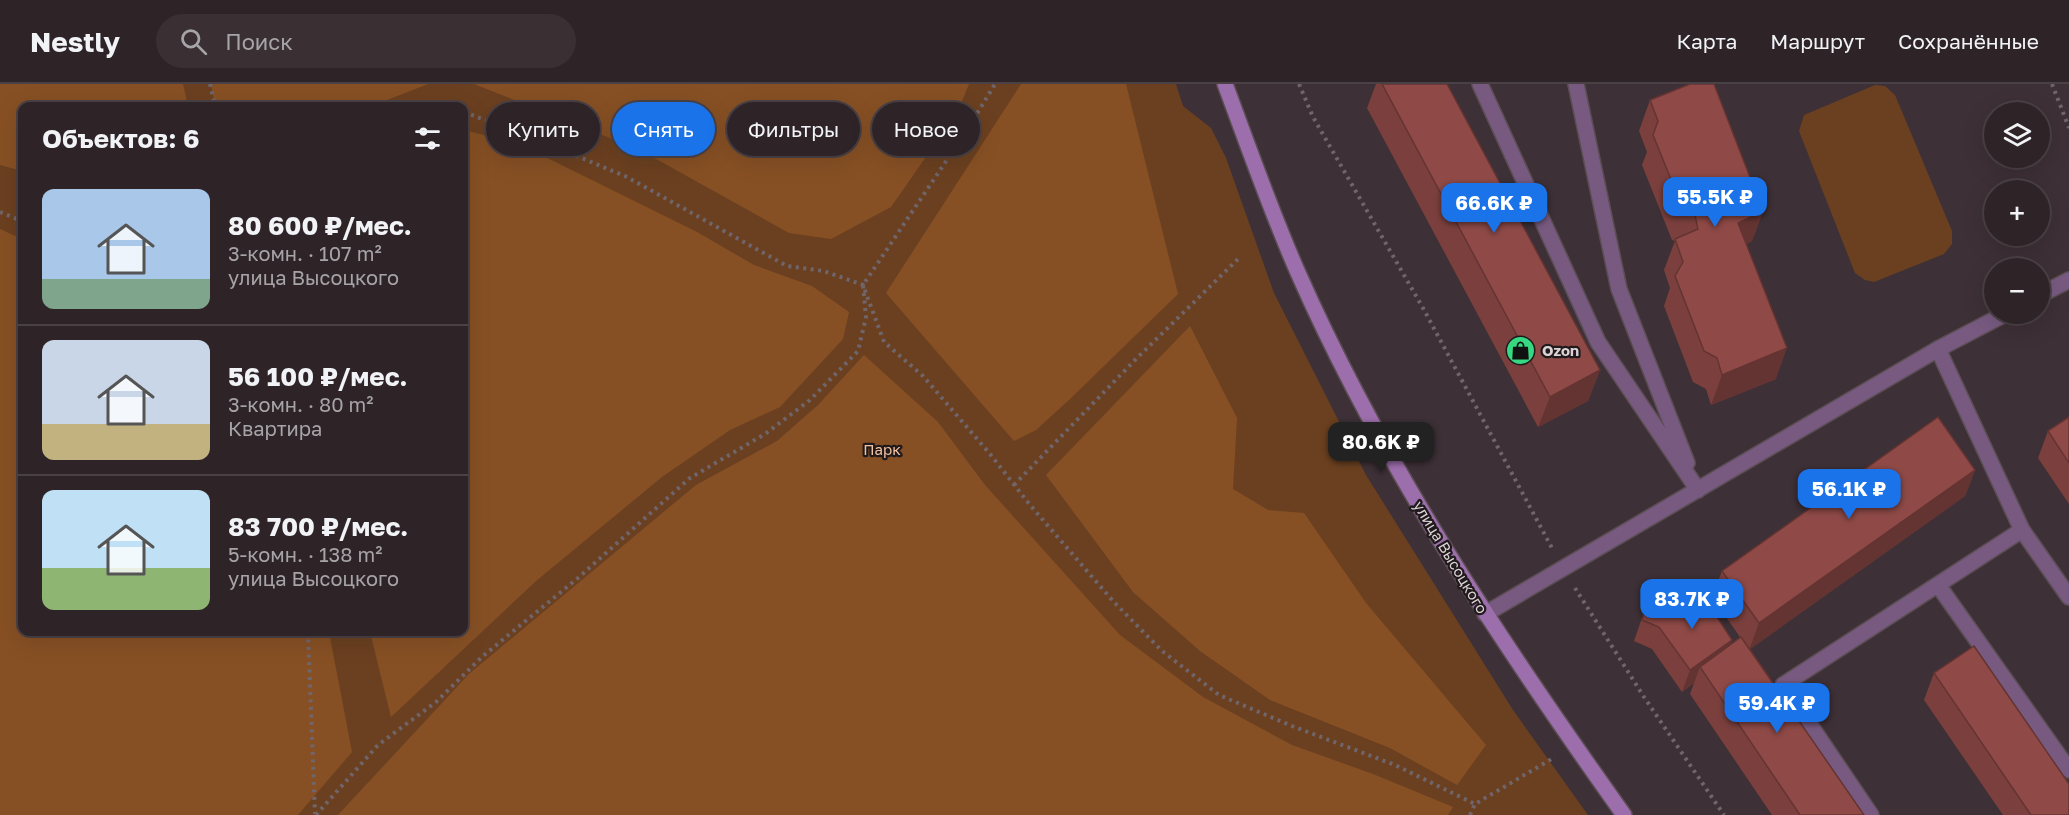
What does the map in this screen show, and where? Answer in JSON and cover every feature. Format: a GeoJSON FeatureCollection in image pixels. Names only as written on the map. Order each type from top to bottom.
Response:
{"type":"FeatureCollection","features":[{"type":"Feature","properties":{"kind":"street","name":"улица Высоцкого"},"geometry":{"type":"LineString","coordinates":[[1225,84],[1262,183],[1308,294],[1390,455],[1485,614],[1624,815]]}},
{"type":"Feature","properties":{"kind":"lane"},"geometry":{"type":"LineString","coordinates":[[1480,84],[1598,342],[1698,490]]}},
{"type":"Feature","properties":{"kind":"lane"},"geometry":{"type":"LineString","coordinates":[[1576,84],[1619,289],[1698,490]]}},
{"type":"Feature","properties":{"kind":"lane"},"geometry":{"type":"LineString","coordinates":[[2050,290],[2069,280]]}},
{"type":"Feature","properties":{"kind":"lane"},"geometry":{"type":"LineString","coordinates":[[1485,614],[1938,349],[1987,324]]}},
{"type":"Feature","properties":{"kind":"lane"},"geometry":{"type":"LineString","coordinates":[[1938,349],[2022,530],[2069,597]]}},
{"type":"Feature","properties":{"kind":"lane"},"geometry":{"type":"LineString","coordinates":[[1871,815],[1783,685],[2022,530]]}},
{"type":"Feature","properties":{"kind":"lane"},"geometry":{"type":"LineString","coordinates":[[1938,585],[2069,771]]}},
{"type":"Feature","properties":{"kind":"path"},"geometry":{"type":"LineString","coordinates":[[210,84],[214,102]]}},
{"type":"Feature","properties":{"kind":"path"},"geometry":{"type":"LineString","coordinates":[[315,815],[378,745],[436,702],[483,656],[587,570],[690,478],[765,434],[810,400],[858,351],[866,317],[863,285],[967,130],[995,84]]}},
{"type":"Feature","properties":{"kind":"path"},"geometry":{"type":"LineString","coordinates":[[1299,84],[1313,117],[1423,308],[1563,570],[1644,697],[1724,815]]}},
{"type":"Feature","properties":{"kind":"path"},"geometry":{"type":"LineString","coordinates":[[2052,84],[2069,128]]}},
{"type":"Feature","properties":{"kind":"path"},"geometry":{"type":"LineString","coordinates":[[468,113],[542,141],[627,177],[787,266],[824,271],[863,285],[885,342],[922,376],[990,454],[1030,505],[1122,610],[1162,651],[1219,695],[1292,726],[1395,765],[1475,804]]}},
{"type":"Feature","properties":{"kind":"path"},"geometry":{"type":"LineString","coordinates":[[0,212],[18,219]]}},
{"type":"Feature","properties":{"kind":"path"},"geometry":{"type":"LineString","coordinates":[[1014,485],[1135,360],[1238,259]]}},
{"type":"Feature","properties":{"kind":"path"},"geometry":{"type":"LineString","coordinates":[[309,636],[315,815]]}},
{"type":"Feature","properties":{"kind":"path"},"geometry":{"type":"LineString","coordinates":[[1470,815],[1475,804],[1573,744]]}},
{"type":"Feature","properties":{"kind":"green space","name":"Парк"},"geometry":{"type":"Polygon","coordinates":[[[0,84],[1176,84],[1183,106],[1211,128],[1226,158],[1274,293],[1366,475],[1513,710],[1588,815],[0,815],[0,84]]]}},
{"type":"Feature","properties":{"kind":"green space"},"geometry":{"type":"Polygon","coordinates":[[[0,84],[183,84],[187,102],[18,102],[18,170],[0,165],[0,84]]]}},
{"type":"Feature","properties":{"kind":"green space"},"geometry":{"type":"Polygon","coordinates":[[[211,84],[428,84],[382,102],[214,102],[211,84]]]}},
{"type":"Feature","properties":{"kind":"green space"},"geometry":{"type":"Polygon","coordinates":[[[474,84],[969,84],[962,102],[872,102],[872,156],[927,156],[891,207],[831,239],[789,233],[651,156],[715,156],[715,102],[612,102],[612,139],[600,134],[600,102],[519,102],[474,84]]]}},
{"type":"Feature","properties":{"kind":"green space"},"geometry":{"type":"Polygon","coordinates":[[[1021,84],[1126,84],[1178,294],[1036,430],[1014,441],[886,293],[974,156],[980,156],[980,147],[1021,84]]]}},
{"type":"Feature","properties":{"kind":"green space"},"geometry":{"type":"Polygon","coordinates":[[[1875,85],[1885,86],[1895,95],[1952,231],[1952,244],[1944,254],[1874,282],[1865,280],[1855,273],[1799,131],[1804,115],[1875,85]]]}},
{"type":"Feature","properties":{"kind":"green space"},"geometry":{"type":"Polygon","coordinates":[[[468,131],[486,136],[486,156],[543,156],[697,232],[754,265],[812,286],[849,312],[843,339],[780,407],[730,430],[662,477],[536,581],[391,717],[371,636],[468,636],[468,131]]]}},
{"type":"Feature","properties":{"kind":"green space"},"geometry":{"type":"Polygon","coordinates":[[[0,229],[18,237],[18,636],[330,636],[352,752],[298,815],[0,815],[0,229]]]}},
{"type":"Feature","properties":{"kind":"green space"},"geometry":{"type":"Polygon","coordinates":[[[1190,326],[1237,418],[1233,489],[1268,510],[1304,513],[1366,603],[1486,745],[1457,785],[1390,748],[1270,700],[1200,651],[1133,592],[1046,475],[1190,326]]]}},
{"type":"Feature","properties":{"kind":"green space"},"geometry":{"type":"Polygon","coordinates":[[[864,355],[938,422],[985,485],[1120,635],[1203,697],[1292,745],[1373,774],[1453,807],[1448,815],[338,815],[469,674],[696,485],[777,441],[818,405],[864,355]]]}},
{"type":"Feature","properties":{"kind":"building"},"geometry":{"type":"Polygon","coordinates":[[[1382,84],[1447,84],[1600,370],[1550,397],[1382,84]]]}},
{"type":"Feature","properties":{"kind":"building"},"geometry":{"type":"Polygon","coordinates":[[[1690,84],[1714,84],[1763,211],[1738,223],[1787,348],[1722,375],[1717,358],[1704,351],[1675,276],[1683,262],[1675,239],[1698,229],[1695,215],[1683,209],[1653,135],[1658,121],[1650,100],[1690,84]]]}},
{"type":"Feature","properties":{"kind":"building"},"geometry":{"type":"Polygon","coordinates":[[[1938,417],[1975,470],[1759,623],[1722,571],[1938,417]]]}},
{"type":"Feature","properties":{"kind":"building"},"geometry":{"type":"Polygon","coordinates":[[[2069,417],[2069,463],[2048,431],[2069,417]]]}},
{"type":"Feature","properties":{"kind":"building"},"geometry":{"type":"Polygon","coordinates":[[[1700,591],[1732,640],[1690,670],[1659,627],[1642,620],[1645,609],[1664,616],[1700,591]]]}},
{"type":"Feature","properties":{"kind":"building"},"geometry":{"type":"Polygon","coordinates":[[[1741,637],[1864,815],[1800,815],[1700,667],[1741,637]]]}},
{"type":"Feature","properties":{"kind":"building"},"geometry":{"type":"Polygon","coordinates":[[[1974,646],[2069,784],[2069,815],[2031,815],[1934,673],[1974,646]]]}},
{"type":"Feature","properties":{"kind":"place","name":"Ozon"},"geometry":{"type":"Point","coordinates":[1521,350]}}]}
